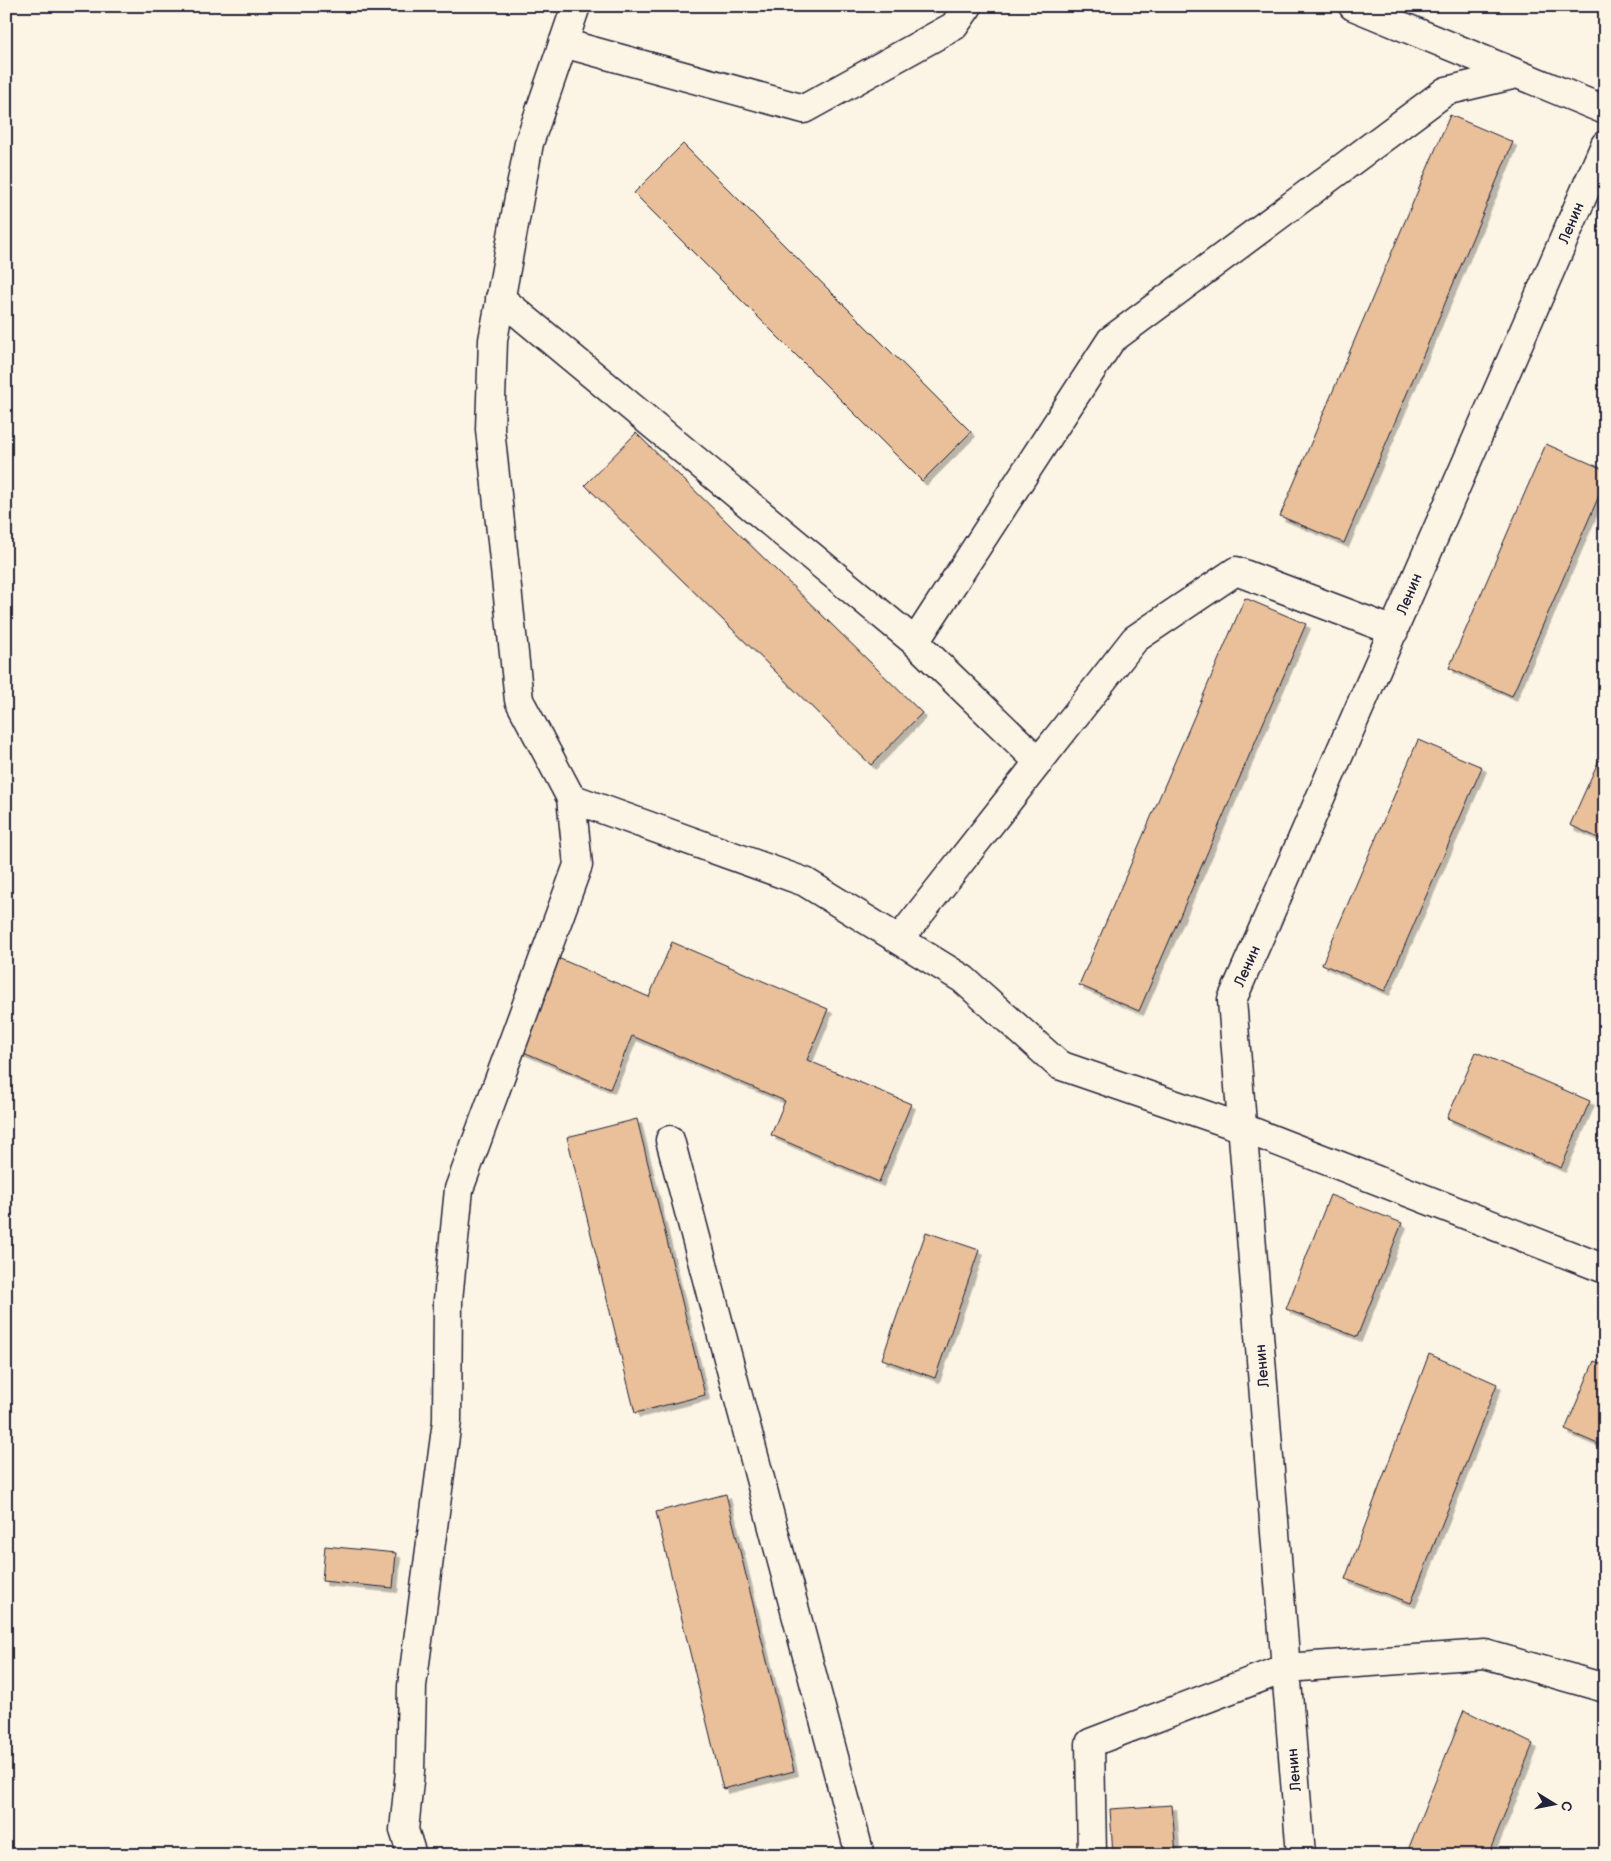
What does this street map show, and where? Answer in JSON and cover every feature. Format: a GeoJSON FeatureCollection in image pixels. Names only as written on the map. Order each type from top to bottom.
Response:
{"type":"FeatureCollection","features":[{"type":"Feature","properties":{"kind":"street"},"geometry":{"type":"LineString","coordinates":[[406,1852],[404,1830],[410,1771],[412,1686],[447,1420],[448,1300],[459,1189],[578,865],[571,798],[519,700],[490,429],[493,340],[529,143],[576,6]]}},
{"type":"Feature","properties":{"kind":"street"},"geometry":{"type":"LineString","coordinates":[[563,43],[804,109],[954,26],[968,6]]}},
{"type":"Feature","properties":{"kind":"street"},"geometry":{"type":"LineString","coordinates":[[1353,6],[1605,110]]}},
{"type":"Feature","properties":{"kind":"street"},"geometry":{"type":"LineString","coordinates":[[914,642],[1111,340],[1446,91],[1517,74]]}},
{"type":"Feature","properties":{"kind":"street","name":"Ленин"},"geometry":{"type":"LineString","coordinates":[[1301,1855],[1232,1000],[1605,145]]}},
{"type":"Feature","properties":{"kind":"street"},"geometry":{"type":"LineString","coordinates":[[500,298],[914,642],[1039,762]]}},
{"type":"Feature","properties":{"kind":"street"},"geometry":{"type":"LineString","coordinates":[[899,940],[1135,639],[1236,571],[1394,631]]}},
{"type":"Feature","properties":{"kind":"street"},"geometry":{"type":"LineString","coordinates":[[571,798],[805,882],[963,979],[1059,1065],[1243,1128],[1605,1269]]}},
{"type":"Feature","properties":{"kind":"street"},"geometry":{"type":"LineString","coordinates":[[670,1140],[860,1855]]}},
{"type":"Feature","properties":{"kind":"street"},"geometry":{"type":"LineString","coordinates":[[1092,1855],[1090,1743],[1286,1668],[1485,1654],[1605,1688]]}},
{"type":"Feature","properties":{"kind":"building"},"geometry":{"type":"Polygon","coordinates":[[[1450,115],[1513,142],[1344,543],[1280,516],[1450,115]]]}},
{"type":"Feature","properties":{"kind":"building"},"geometry":{"type":"Polygon","coordinates":[[[683,144],[971,432],[922,481],[634,193],[683,144]]]}},
{"type":"Feature","properties":{"kind":"building"},"geometry":{"type":"Polygon","coordinates":[[[636,433],[922,713],[871,765],[585,485],[636,433]]]}},
{"type":"Feature","properties":{"kind":"building"},"geometry":{"type":"Polygon","coordinates":[[[1546,444],[1605,470],[1605,482],[1512,696],[1449,668],[1546,444]]]}},
{"type":"Feature","properties":{"kind":"building"},"geometry":{"type":"Polygon","coordinates":[[[1245,598],[1306,624],[1139,1011],[1079,985],[1245,598]]]}},
{"type":"Feature","properties":{"kind":"building"},"geometry":{"type":"Polygon","coordinates":[[[1418,740],[1482,767],[1385,991],[1322,964],[1418,740]]]}},
{"type":"Feature","properties":{"kind":"building"},"geometry":{"type":"Polygon","coordinates":[[[1599,760],[1605,763],[1605,841],[1570,825],[1599,760]]]}},
{"type":"Feature","properties":{"kind":"building"},"geometry":{"type":"Polygon","coordinates":[[[672,942],[828,1009],[807,1060],[911,1104],[879,1182],[771,1135],[785,1101],[632,1036],[610,1089],[519,1050],[558,958],[649,997],[672,942]]]}},
{"type":"Feature","properties":{"kind":"building"},"geometry":{"type":"Polygon","coordinates":[[[1476,1052],[1590,1101],[1561,1168],[1447,1118],[1476,1052]]]}},
{"type":"Feature","properties":{"kind":"building"},"geometry":{"type":"Polygon","coordinates":[[[637,1119],[705,1395],[635,1413],[567,1137],[637,1119]]]}},
{"type":"Feature","properties":{"kind":"building"},"geometry":{"type":"Polygon","coordinates":[[[1330,1195],[1402,1223],[1357,1337],[1286,1309],[1330,1195]]]}},
{"type":"Feature","properties":{"kind":"building"},"geometry":{"type":"Polygon","coordinates":[[[926,1232],[979,1250],[935,1378],[882,1359],[926,1232]]]}},
{"type":"Feature","properties":{"kind":"building"},"geometry":{"type":"Polygon","coordinates":[[[1429,1354],[1497,1384],[1411,1603],[1345,1579],[1429,1354]]]}},
{"type":"Feature","properties":{"kind":"building"},"geometry":{"type":"Polygon","coordinates":[[[1594,1361],[1605,1366],[1605,1447],[1565,1430],[1594,1361]]]}},
{"type":"Feature","properties":{"kind":"building"},"geometry":{"type":"Polygon","coordinates":[[[726,1494],[794,1771],[723,1789],[656,1512],[726,1494]]]}},
{"type":"Feature","properties":{"kind":"building"},"geometry":{"type":"Polygon","coordinates":[[[325,1546],[396,1553],[393,1588],[322,1581],[325,1546]]]}},
{"type":"Feature","properties":{"kind":"building"},"geometry":{"type":"Polygon","coordinates":[[[1464,1710],[1533,1744],[1488,1855],[1406,1855],[1464,1710]]]}},
{"type":"Feature","properties":{"kind":"building"},"geometry":{"type":"Polygon","coordinates":[[[1172,1805],[1176,1855],[1113,1855],[1110,1809],[1172,1805]]]}}]}
